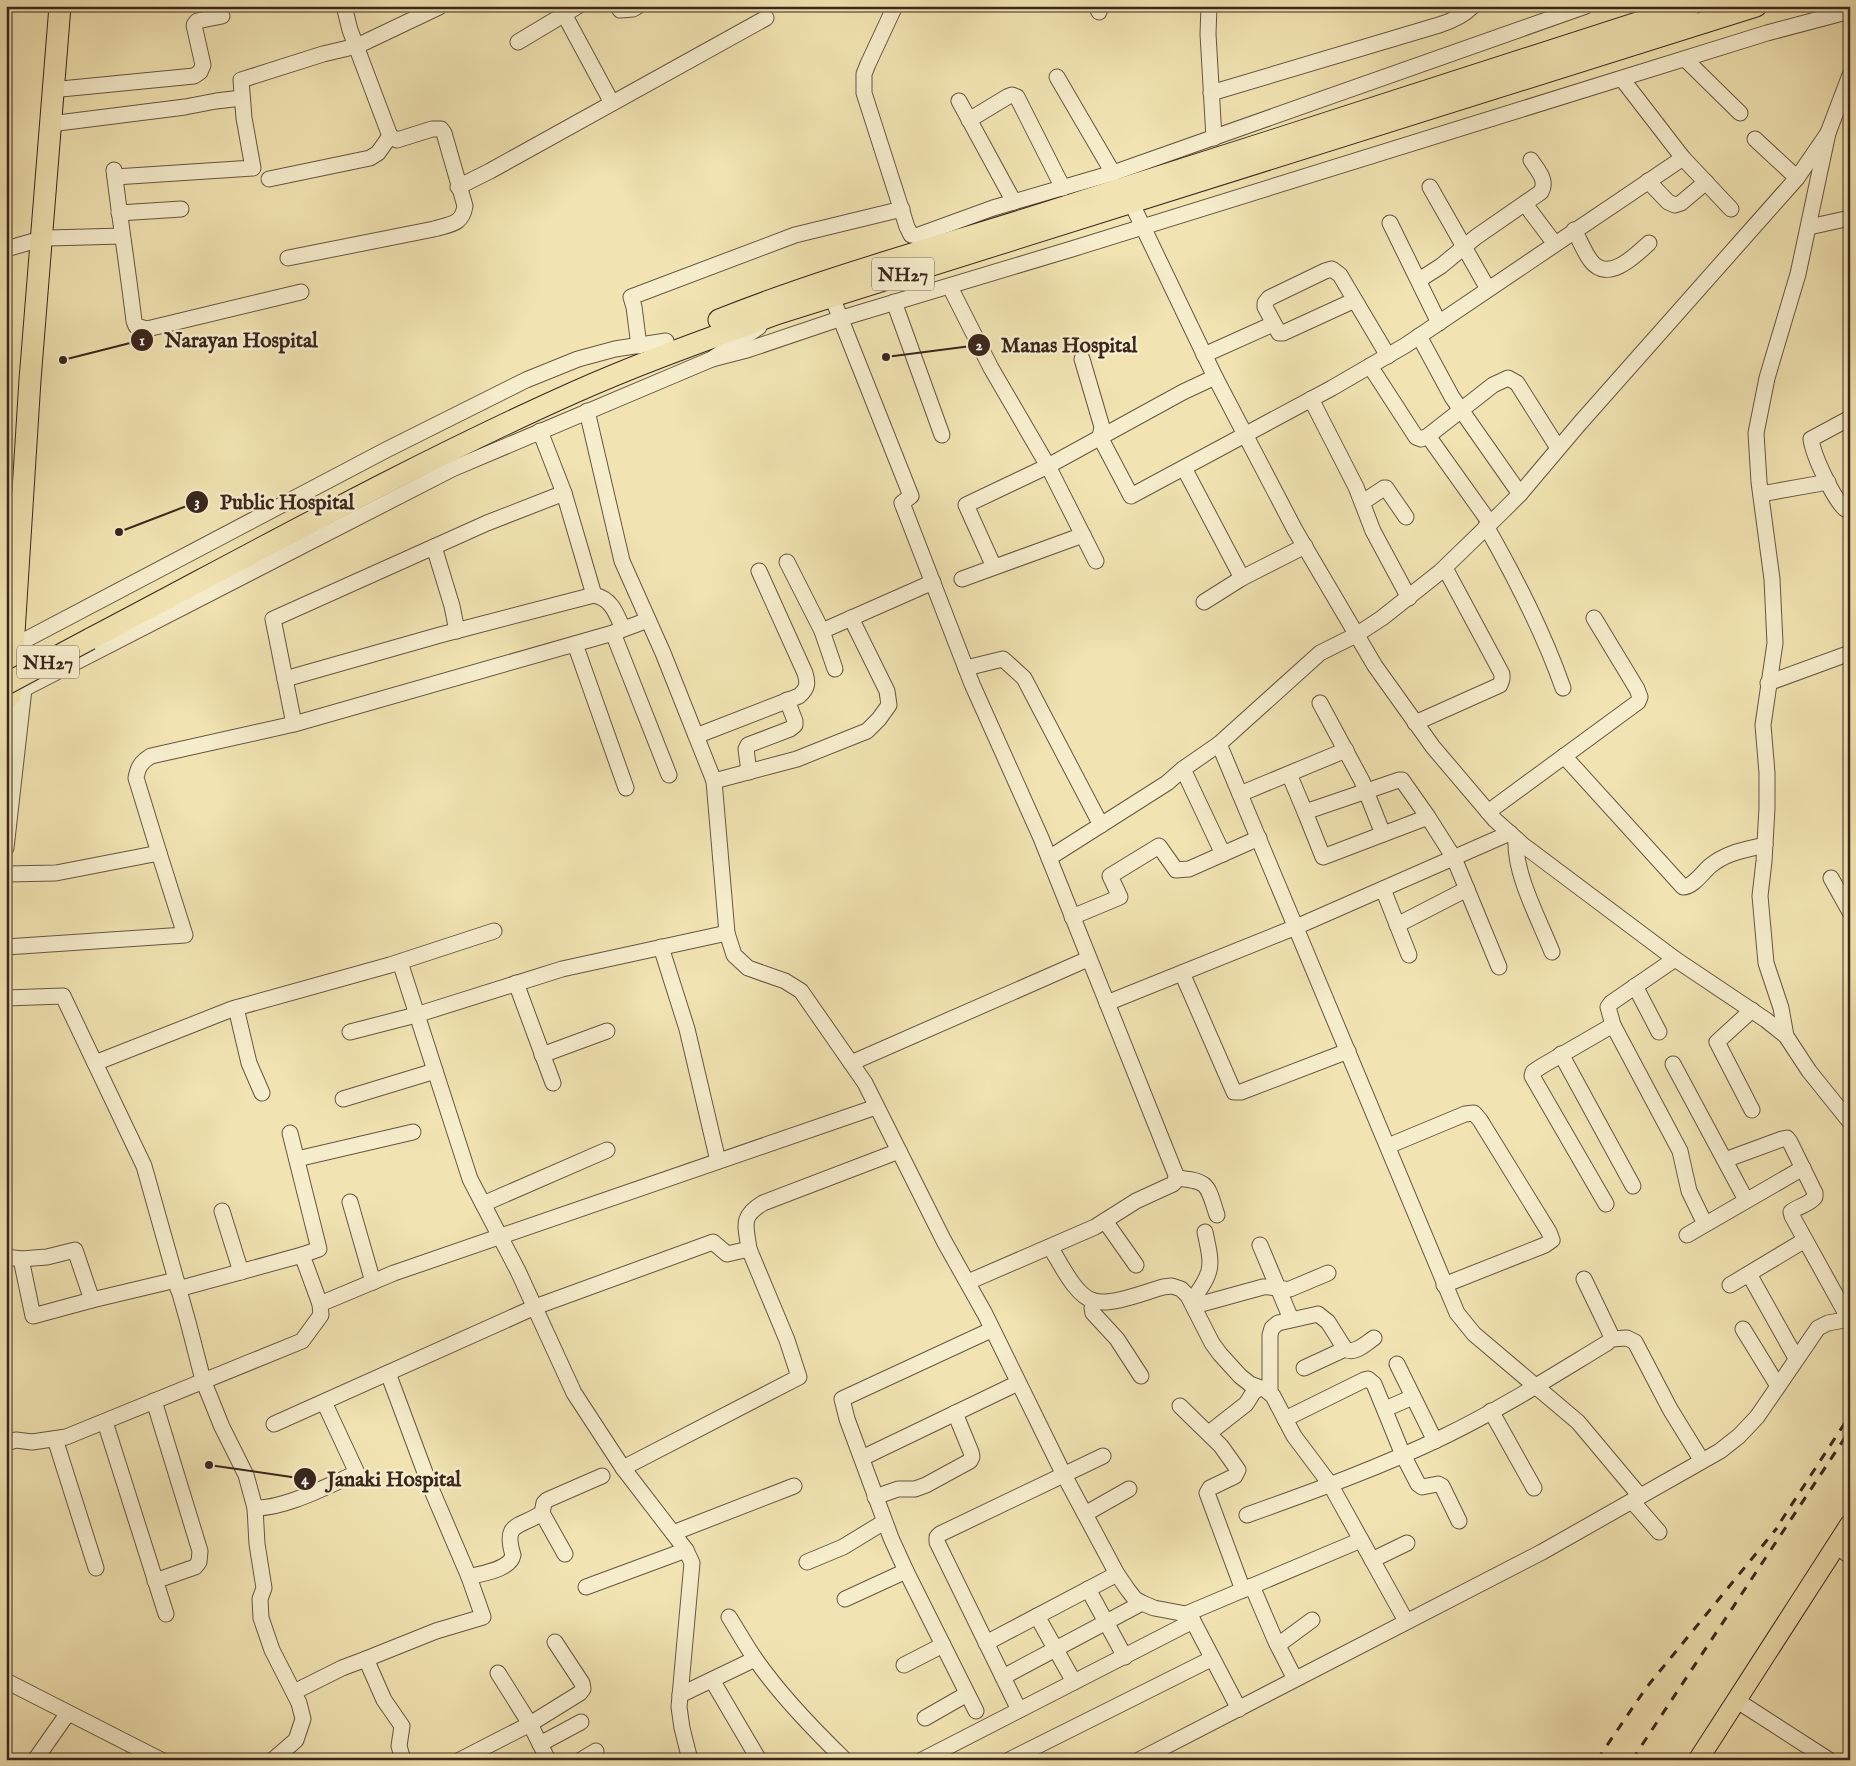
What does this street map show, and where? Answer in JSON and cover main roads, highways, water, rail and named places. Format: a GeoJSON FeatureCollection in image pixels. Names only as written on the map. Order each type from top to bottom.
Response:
{"type":"FeatureCollection","features":[{"type":"Feature","properties":{"kind":"highway"},"geometry":{"type":"LineString","coordinates":[[12,692],[41,340],[45,238],[60,6]]}},
{"type":"Feature","properties":{"kind":"highway"},"geometry":{"type":"LineString","coordinates":[[16,645],[15,500],[58,123],[68,6]]}},
{"type":"Feature","properties":{"kind":"highway","name":"NH27"},"geometry":{"type":"LineString","coordinates":[[12,692],[139,597],[401,462],[536,397],[666,341],[915,243],[1053,211],[1690,6]]}},
{"type":"Feature","properties":{"kind":"highway","name":"NH27"},"geometry":{"type":"LineString","coordinates":[[6,670],[88,634],[388,482],[516,420],[576,392],[669,353],[779,313],[1756,6]]}},
{"type":"Feature","properties":{"kind":"main road"},"geometry":{"type":"LineString","coordinates":[[1698,1760],[1736,1700],[1843,1551],[1850,1524]]}},
{"type":"Feature","properties":{"kind":"railway"},"geometry":{"type":"LineString","coordinates":[[1781,1521],[1850,1415]]}},
{"type":"Feature","properties":{"kind":"railway"},"geometry":{"type":"LineString","coordinates":[[1632,1760],[1850,1430]]}},
{"type":"Feature","properties":{"kind":"railway"},"geometry":{"type":"LineString","coordinates":[[1597,1760],[1646,1688],[1777,1528]]}},
{"type":"Feature","properties":{"kind":"place","name":"Manas Hospital"},"geometry":{"type":"Point","coordinates":[886,357]}},
{"type":"Feature","properties":{"kind":"place","name":"Narayan Hospital"},"geometry":{"type":"Point","coordinates":[63,360]}},
{"type":"Feature","properties":{"kind":"place","name":"Public Hospital"},"geometry":{"type":"Point","coordinates":[119,532]}},
{"type":"Feature","properties":{"kind":"place","name":"Janaki Hospital"},"geometry":{"type":"Point","coordinates":[209,1465]}}]}
